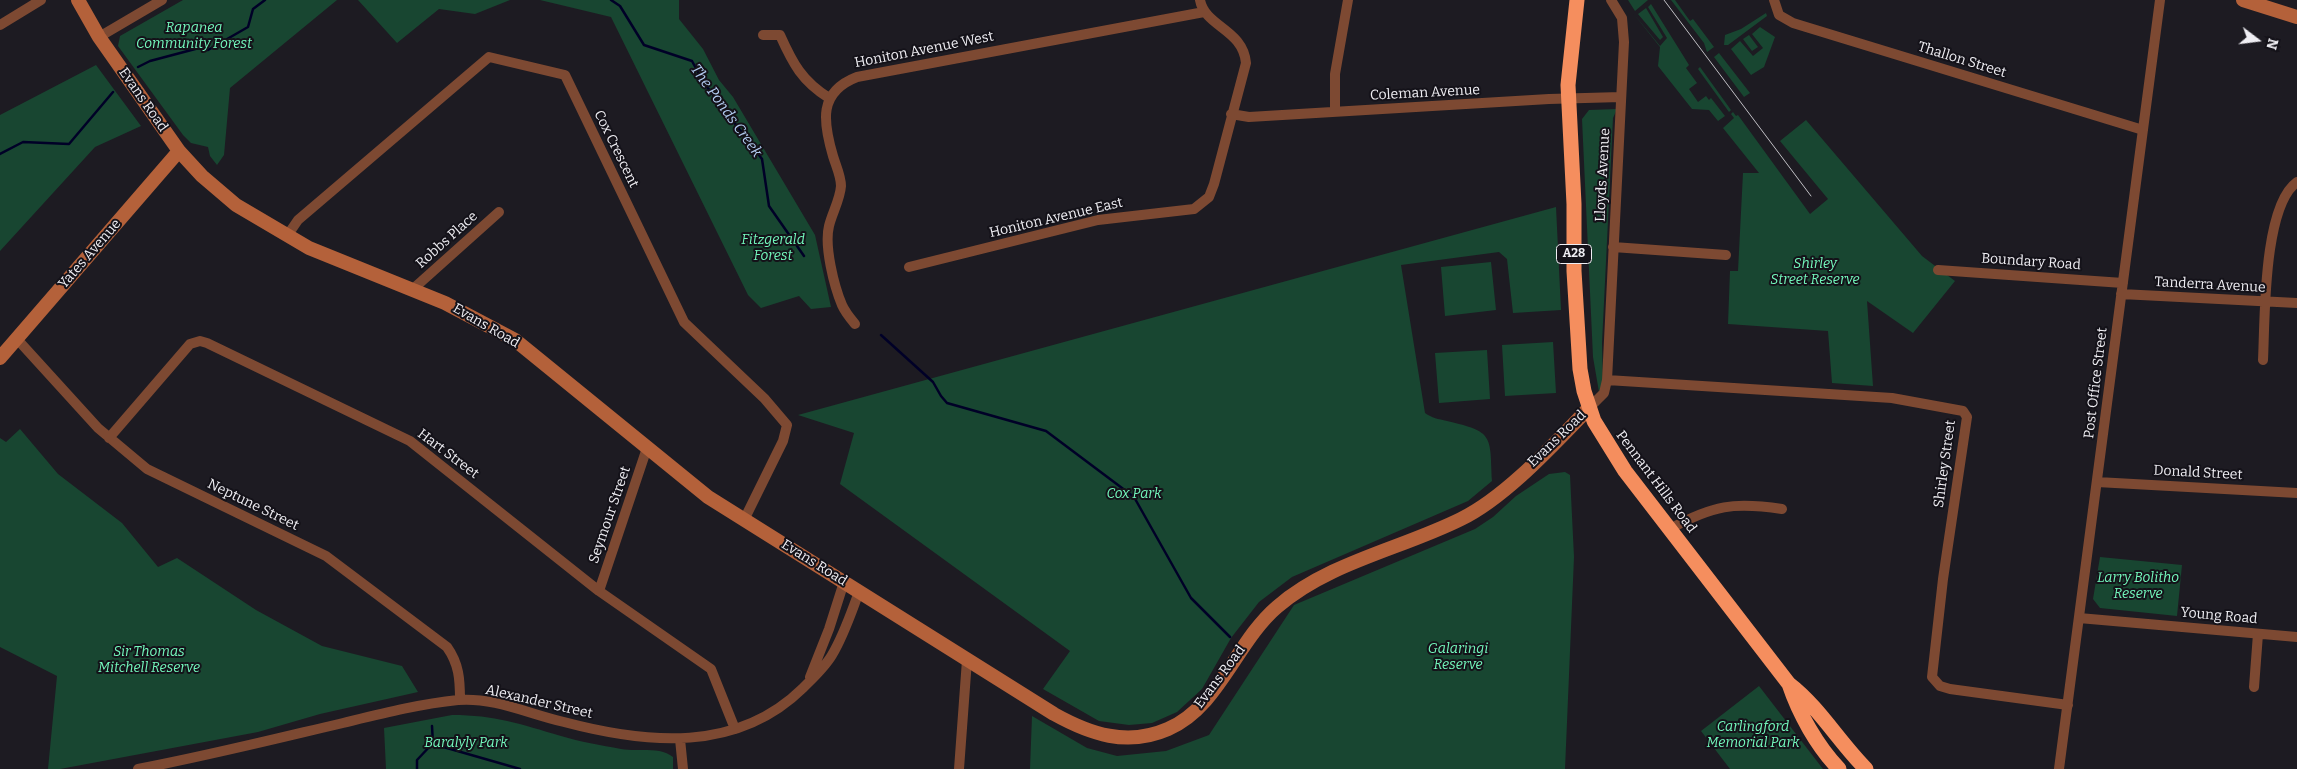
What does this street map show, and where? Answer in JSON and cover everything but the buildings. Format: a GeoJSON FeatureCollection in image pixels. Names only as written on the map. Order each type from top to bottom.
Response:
{"type":"FeatureCollection","features":[{"type":"Feature","properties":{"kind":"highway","name":"Pennant Hills Road"},"geometry":{"type":"LineString","coordinates":[[1577,0],[1570,56],[1568,98],[1574,204],[1574,271],[1578,343],[1584,391],[1589,408],[1611,452],[1670,529],[1789,684],[1803,694],[1847,749],[1866,769]]}},
{"type":"Feature","properties":{"kind":"highway","name":"Pennant Hills Road"},"geometry":{"type":"LineString","coordinates":[[1789,684],[1794,700],[1813,734],[1839,769]]}},
{"type":"Feature","properties":{"kind":"highway"},"geometry":{"type":"LineString","coordinates":[[1847,749],[1858,769]]}},
{"type":"Feature","properties":{"kind":"street"},"geometry":{"type":"LineString","coordinates":[[0,25],[42,0]]}},
{"type":"Feature","properties":{"kind":"street","name":"Evans Road"},"geometry":{"type":"LineString","coordinates":[[78,0],[99,37],[179,151],[202,176],[236,205],[288,236],[330,257],[413,289],[471,315],[515,340],[708,496],[966,660],[1054,714],[1093,733],[1109,737],[1139,738],[1181,723],[1202,704],[1259,625],[1276,608],[1293,595],[1327,575],[1448,525],[1477,510],[1520,475],[1589,408]]}},
{"type":"Feature","properties":{"kind":"street"},"geometry":{"type":"LineString","coordinates":[[99,37],[162,0]]}},
{"type":"Feature","properties":{"kind":"street"},"geometry":{"type":"LineString","coordinates":[[1200,0],[1204,12]]}},
{"type":"Feature","properties":{"kind":"street"},"geometry":{"type":"LineString","coordinates":[[1335,112],[1335,74],[1348,0]]}},
{"type":"Feature","properties":{"kind":"street","name":"Lloyds Avenue"},"geometry":{"type":"LineString","coordinates":[[1589,408],[1604,393],[1607,380],[1624,28],[1622,18],[1611,0]]}},
{"type":"Feature","properties":{"kind":"street","name":"Thallon Street"},"geometry":{"type":"LineString","coordinates":[[1774,0],[1777,12],[1784,19],[1793,23],[2143,130]]}},
{"type":"Feature","properties":{"kind":"street","name":"Post Office Street"},"geometry":{"type":"LineString","coordinates":[[2059,769],[2160,0]]}},
{"type":"Feature","properties":{"kind":"street"},"geometry":{"type":"LineString","coordinates":[[2243,0],[2297,16]]}},
{"type":"Feature","properties":{"kind":"street","name":"Honiton Avenue West"},"geometry":{"type":"LineString","coordinates":[[829,98],[843,83],[857,77],[1204,12]]}},
{"type":"Feature","properties":{"kind":"street","name":"Honiton Avenue East"},"geometry":{"type":"LineString","coordinates":[[909,267],[1098,220],[1194,209],[1204,203],[1212,191],[1231,114],[1246,69],[1244,50],[1236,38],[1204,12]]}},
{"type":"Feature","properties":{"kind":"street"},"geometry":{"type":"LineString","coordinates":[[763,35],[780,35],[798,71],[813,88],[829,98],[826,107],[826,128],[841,184],[829,225],[828,247],[841,304],[855,324]]}},
{"type":"Feature","properties":{"kind":"street","name":"Cox Crescent"},"geometry":{"type":"LineString","coordinates":[[288,236],[298,220],[489,57],[565,75],[684,322],[764,398],[787,425],[783,441],[744,520]]}},
{"type":"Feature","properties":{"kind":"street","name":"Coleman Avenue"},"geometry":{"type":"LineString","coordinates":[[1231,114],[1249,117],[1568,98],[1621,98]]}},
{"type":"Feature","properties":{"kind":"street","name":"Yates Avenue"},"geometry":{"type":"LineString","coordinates":[[0,358],[179,151]]}},
{"type":"Feature","properties":{"kind":"street"},"geometry":{"type":"LineString","coordinates":[[2264,360],[2265,302],[2275,219],[2288,188],[2297,182]]}},
{"type":"Feature","properties":{"kind":"street","name":"Robbs Place"},"geometry":{"type":"LineString","coordinates":[[413,289],[499,212]]}},
{"type":"Feature","properties":{"kind":"street"},"geometry":{"type":"LineString","coordinates":[[1613,247],[1726,255]]}},
{"type":"Feature","properties":{"kind":"street","name":"Boundary Road"},"geometry":{"type":"LineString","coordinates":[[1938,270],[2123,283]]}},
{"type":"Feature","properties":{"kind":"street","name":"Tanderra Avenue"},"geometry":{"type":"LineString","coordinates":[[2121,294],[2297,303]]}},
{"type":"Feature","properties":{"kind":"street","name":"Neptune Street"},"geometry":{"type":"LineString","coordinates":[[17,339],[109,438],[148,469],[326,556],[447,647],[455,658],[459,670],[460,700]]}},
{"type":"Feature","properties":{"kind":"street","name":"Hart Street"},"geometry":{"type":"LineString","coordinates":[[109,438],[190,344],[197,341],[204,342],[410,441],[599,590],[711,669],[735,729]]}},
{"type":"Feature","properties":{"kind":"street","name":"Shirley Street"},"geometry":{"type":"LineString","coordinates":[[1607,380],[1892,398],[1963,411],[1967,417],[1943,579],[1932,677],[1940,686],[1950,689],[2068,705]]}},
{"type":"Feature","properties":{"kind":"street","name":"Seymour Street"},"geometry":{"type":"LineString","coordinates":[[599,590],[647,448]]}},
{"type":"Feature","properties":{"kind":"street","name":"Donald Street"},"geometry":{"type":"LineString","coordinates":[[2097,482],[2297,493]]}},
{"type":"Feature","properties":{"kind":"street"},"geometry":{"type":"LineString","coordinates":[[1670,529],[1696,515],[1715,508],[1742,505],[1782,509]]}},
{"type":"Feature","properties":{"kind":"street","name":"Alexander Street"},"geometry":{"type":"LineString","coordinates":[[806,684],[823,648],[844,582]]}},
{"type":"Feature","properties":{"kind":"street","name":"Alexander Street"},"geometry":{"type":"LineString","coordinates":[[138,769],[203,757],[390,712],[460,700],[504,705],[563,722],[631,736],[680,739],[735,729],[777,711],[806,684],[832,654],[840,640],[859,592]]}},
{"type":"Feature","properties":{"kind":"street","name":"Young Road"},"geometry":{"type":"LineString","coordinates":[[2079,618],[2297,637]]}},
{"type":"Feature","properties":{"kind":"street"},"geometry":{"type":"LineString","coordinates":[[2254,687],[2258,634]]}},
{"type":"Feature","properties":{"kind":"street"},"geometry":{"type":"LineString","coordinates":[[959,769],[966,660]]}},
{"type":"Feature","properties":{"kind":"street"},"geometry":{"type":"LineString","coordinates":[[680,739],[683,769]]}},
{"type":"Feature","properties":{"kind":"green space","name":"Rapanea Community Forest"},"geometry":{"type":"Polygon","coordinates":[[[183,0],[337,0],[230,88],[224,155],[217,165],[210,156],[208,147],[191,143],[183,135],[118,46],[120,36],[183,0]]]}},
{"type":"Feature","properties":{"kind":"green space"},"geometry":{"type":"Polygon","coordinates":[[[358,0],[510,0],[475,14],[439,9],[397,43],[358,0]]]}},
{"type":"Feature","properties":{"kind":"green space","name":"Fitzgerald Forest"},"geometry":{"type":"Polygon","coordinates":[[[540,0],[679,0],[679,19],[703,49],[719,80],[733,97],[815,235],[831,307],[811,309],[799,296],[761,308],[748,295],[611,17],[540,0]]]}},
{"type":"Feature","properties":{"kind":"green space"},"geometry":{"type":"Polygon","coordinates":[[[1628,0],[1648,0],[1635,11],[1628,0]]]}},
{"type":"Feature","properties":{"kind":"green space"},"geometry":{"type":"Polygon","coordinates":[[[1671,0],[1675,0],[1690,21],[1693,19],[1714,47],[1707,52],[1704,43],[1671,0]]]}},
{"type":"Feature","properties":{"kind":"green space"},"geometry":{"type":"Polygon","coordinates":[[[1651,4],[1689,65],[1686,68],[1697,83],[1689,89],[1698,102],[1706,96],[1709,100],[1711,98],[1725,116],[1718,121],[1709,110],[1692,109],[1658,66],[1660,47],[1633,13],[1660,46],[1667,38],[1648,7],[1651,4]]]}},
{"type":"Feature","properties":{"kind":"green space"},"geometry":{"type":"Polygon","coordinates":[[[1646,8],[1663,37],[1660,40],[1638,14],[1646,8]]]}},
{"type":"Feature","properties":{"kind":"green space"},"geometry":{"type":"Polygon","coordinates":[[[1766,13],[1767,16],[1728,45],[1724,45],[1725,35],[1741,29],[1766,13]]]}},
{"type":"Feature","properties":{"kind":"green space"},"geometry":{"type":"Polygon","coordinates":[[[1760,27],[1775,37],[1764,67],[1751,75],[1731,49],[1740,41],[1753,56],[1763,48],[1752,34],[1760,27]]]}},
{"type":"Feature","properties":{"kind":"green space"},"geometry":{"type":"Polygon","coordinates":[[[1749,35],[1758,47],[1752,51],[1743,39],[1749,35]]]}},
{"type":"Feature","properties":{"kind":"green space"},"geometry":{"type":"Polygon","coordinates":[[[1719,53],[1750,93],[1744,97],[1714,57],[1719,53]]]}},
{"type":"Feature","properties":{"kind":"green space"},"geometry":{"type":"Polygon","coordinates":[[[96,65],[141,126],[95,147],[0,251],[0,115],[96,65]]]}},
{"type":"Feature","properties":{"kind":"green space"},"geometry":{"type":"Polygon","coordinates":[[[1700,67],[1731,110],[1729,112],[1698,69],[1700,67]]]}},
{"type":"Feature","properties":{"kind":"green space"},"geometry":{"type":"Polygon","coordinates":[[[1617,109],[1613,118],[1602,343],[1603,384],[1599,392],[1593,357],[1582,119],[1589,110],[1617,109]]]}},
{"type":"Feature","properties":{"kind":"green space","name":"Shirley Street Reserve"},"geometry":{"type":"Polygon","coordinates":[[[1733,112],[1736,116],[1738,115],[1810,214],[1828,199],[1780,141],[1806,120],[1922,256],[1955,281],[1913,333],[1867,301],[1873,386],[1832,383],[1828,331],[1728,324],[1730,271],[1738,271],[1743,173],[1759,173],[1723,128],[1734,118],[1731,114],[1733,112]]]}},
{"type":"Feature","properties":{"kind":"green space","name":"Cox Park"},"geometry":{"type":"Polygon","coordinates":[[[1556,207],[1561,310],[1513,313],[1507,259],[1499,252],[1401,265],[1425,413],[1435,418],[1474,429],[1486,438],[1491,454],[1492,481],[1468,501],[1292,577],[1259,602],[1231,638],[1202,689],[1177,712],[1152,723],[1129,725],[1099,721],[1043,689],[1070,651],[840,484],[854,433],[798,415],[1556,207]]]}},
{"type":"Feature","properties":{"kind":"green space"},"geometry":{"type":"Polygon","coordinates":[[[1491,262],[1496,310],[1445,316],[1441,267],[1491,262]]]}},
{"type":"Feature","properties":{"kind":"green space"},"geometry":{"type":"Polygon","coordinates":[[[1553,342],[1556,393],[1505,396],[1502,345],[1553,342]]]}},
{"type":"Feature","properties":{"kind":"green space"},"geometry":{"type":"Polygon","coordinates":[[[1487,350],[1490,399],[1439,403],[1435,353],[1487,350]]]}},
{"type":"Feature","properties":{"kind":"green space","name":"Sir Thomas Mitchell Reserve"},"geometry":{"type":"Polygon","coordinates":[[[20,429],[58,474],[122,523],[158,567],[177,558],[256,610],[322,646],[402,666],[418,692],[320,714],[258,732],[60,769],[48,769],[57,676],[0,647],[0,438],[6,442],[20,429]]]}},
{"type":"Feature","properties":{"kind":"green space","name":"Galaringi Reserve"},"geometry":{"type":"Polygon","coordinates":[[[1565,472],[1570,475],[1574,557],[1565,769],[1030,769],[1032,716],[1087,748],[1117,756],[1166,751],[1209,735],[1294,605],[1475,529],[1493,517],[1516,496],[1549,474],[1565,472]]]}},
{"type":"Feature","properties":{"kind":"green space","name":"Larry Bolitho Reserve"},"geometry":{"type":"Polygon","coordinates":[[[2100,557],[2182,565],[2177,616],[2100,608],[2093,599],[2100,557]]]}},
{"type":"Feature","properties":{"kind":"green space","name":"Carlingford Memorial Park"},"geometry":{"type":"Polygon","coordinates":[[[1759,686],[1823,769],[1730,769],[1701,731],[1759,686]]]}},
{"type":"Feature","properties":{"kind":"green space","name":"Baralyly Park"},"geometry":{"type":"Polygon","coordinates":[[[452,715],[467,715],[507,721],[576,740],[621,749],[655,750],[673,757],[673,769],[386,769],[384,728],[452,715]]]}},
{"type":"Feature","properties":{"kind":"waterway","name":"The Ponds Creek"},"geometry":{"type":"LineString","coordinates":[[138,67],[150,61],[199,48],[208,50],[248,27],[253,9],[265,0]]}},
{"type":"Feature","properties":{"kind":"waterway","name":"The Ponds Creek"},"geometry":{"type":"LineString","coordinates":[[611,0],[620,6],[644,45],[692,61],[704,83],[762,159],[769,206],[804,256]]}},
{"type":"Feature","properties":{"kind":"waterway","name":"The Ponds Creek"},"geometry":{"type":"LineString","coordinates":[[0,154],[23,142],[69,144],[113,92]]}},
{"type":"Feature","properties":{"kind":"waterway","name":"The Ponds Creek"},"geometry":{"type":"LineString","coordinates":[[881,335],[933,382],[947,403],[1046,431],[1134,497],[1191,598],[1230,637]]}},
{"type":"Feature","properties":{"kind":"waterway"},"geometry":{"type":"LineString","coordinates":[[432,726],[433,744],[520,769]]}},
{"type":"Feature","properties":{"kind":"waterway"},"geometry":{"type":"LineString","coordinates":[[417,769],[417,760],[432,744]]}},
{"type":"Feature","properties":{"kind":"tram line"},"geometry":{"type":"LineString","coordinates":[[1664,0],[1811,196]]}}]}
